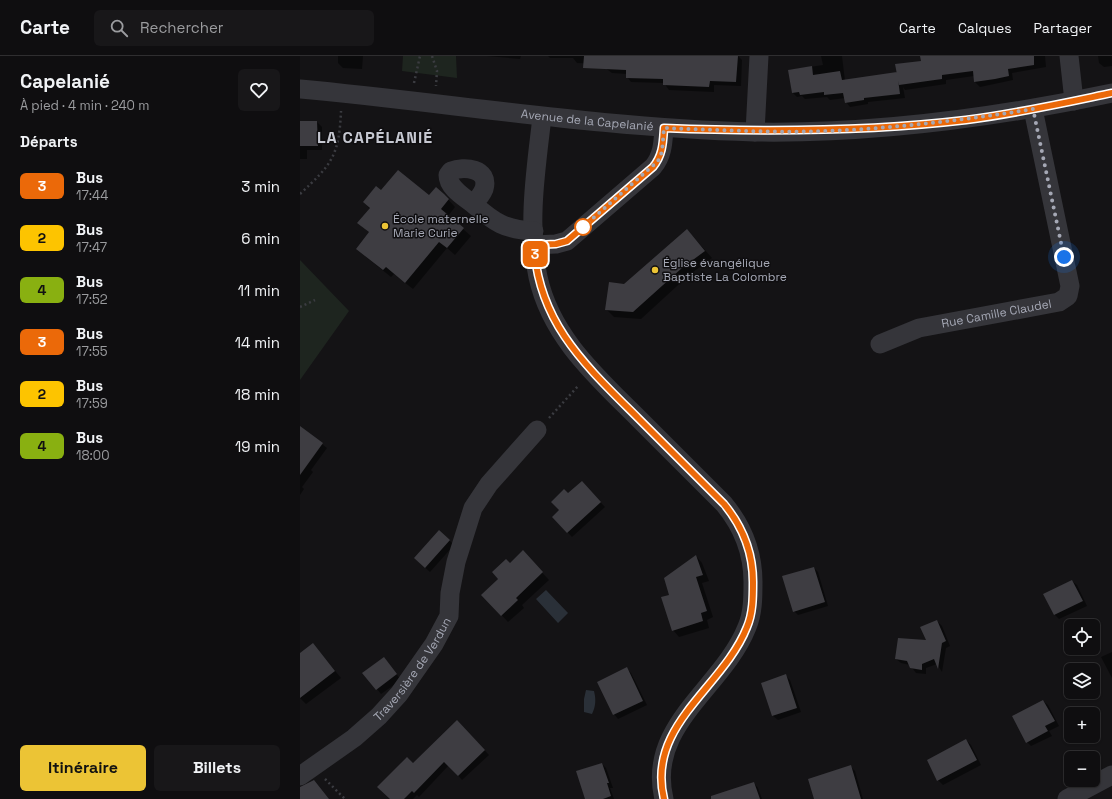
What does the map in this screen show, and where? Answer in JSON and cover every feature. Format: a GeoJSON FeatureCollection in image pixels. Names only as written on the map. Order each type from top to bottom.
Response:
{"type":"FeatureCollection","features":[{"type":"Feature","properties":{"kind":"street"},"geometry":{"type":"LineString","coordinates":[[755,132],[759,56]]}},
{"type":"Feature","properties":{"kind":"street"},"geometry":{"type":"LineString","coordinates":[[1069,56],[1074,101]]}},
{"type":"Feature","properties":{"kind":"street","name":"Avenue de la Capelanié"},"geometry":{"type":"LineString","coordinates":[[300,89],[542,117],[664,128],[755,132],[828,131],[967,120],[1033,109],[1112,93]]}},
{"type":"Feature","properties":{"kind":"street","name":"Rue Camille Claudel"},"geometry":{"type":"LineString","coordinates":[[880,344],[919,328],[1060,302],[1068,296],[1070,286],[1033,109]]}},
{"type":"Feature","properties":{"kind":"street"},"geometry":{"type":"LineString","coordinates":[[542,117],[534,211],[534,238],[538,278],[550,312],[569,344],[592,372],[724,504],[740,526],[750,555],[753,601],[748,626],[728,661],[678,724],[668,741],[662,758],[664,799]]}},
{"type":"Feature","properties":{"kind":"street"},"geometry":{"type":"LineString","coordinates":[[473,204],[495,222],[523,231],[534,238],[556,244],[567,241],[653,167],[658,161],[662,152],[664,128]]}},
{"type":"Feature","properties":{"kind":"street","name":"Traversière de Verdun"},"geometry":{"type":"LineString","coordinates":[[307,771],[354,738],[379,716],[399,694],[434,644],[449,616],[450,593],[456,562],[473,508],[489,484],[537,430]]}},
{"type":"Feature","properties":{"kind":"street"},"geometry":{"type":"LineString","coordinates":[[1067,799],[1112,775]]}},
{"type":"Feature","properties":{"kind":"path"},"geometry":{"type":"LineString","coordinates":[[412,101],[416,71],[420,56]]}},
{"type":"Feature","properties":{"kind":"path"},"geometry":{"type":"LineString","coordinates":[[432,56],[437,71],[435,92]]}},
{"type":"Feature","properties":{"kind":"path"},"geometry":{"type":"LineString","coordinates":[[300,194],[332,159],[337,148],[340,136],[342,93]]}},
{"type":"Feature","properties":{"kind":"path"},"geometry":{"type":"LineString","coordinates":[[300,307],[315,300]]}},
{"type":"Feature","properties":{"kind":"path"},"geometry":{"type":"LineString","coordinates":[[537,430],[592,372]]}},
{"type":"Feature","properties":{"kind":"path"},"geometry":{"type":"LineString","coordinates":[[307,771],[345,799]]}},
{"type":"Feature","properties":{"kind":"shaded area"},"geometry":{"type":"Polygon","coordinates":[[[403,56],[456,56],[457,78],[402,71],[403,56]]]}},
{"type":"Feature","properties":{"kind":"shaded area"},"geometry":{"type":"Polygon","coordinates":[[[300,260],[349,311],[300,380],[300,260]]]}},
{"type":"Feature","properties":{"kind":"shaded area"},"geometry":{"type":"Polygon","coordinates":[[[546,590],[568,613],[558,623],[536,599],[546,590]]]}},
{"type":"Feature","properties":{"kind":"shaded area"},"geometry":{"type":"Polygon","coordinates":[[[586,690],[594,691],[595,702],[592,714],[584,712],[586,690]]]}},
{"type":"Feature","properties":{"kind":"building"},"geometry":{"type":"Polygon","coordinates":[[[584,56],[738,56],[736,82],[710,81],[709,87],[663,85],[663,79],[626,78],[626,70],[583,68],[584,56]]]}},
{"type":"Feature","properties":{"kind":"building"},"geometry":{"type":"Polygon","coordinates":[[[920,56],[1034,56],[1034,65],[1008,69],[1009,76],[995,79],[974,82],[973,71],[942,75],[942,79],[899,85],[895,64],[921,61],[920,56]]]}},
{"type":"Feature","properties":{"kind":"building"},"geometry":{"type":"Polygon","coordinates":[[[812,66],[813,75],[840,71],[842,80],[897,72],[900,94],[864,98],[864,100],[845,103],[843,93],[824,95],[824,92],[800,95],[799,92],[792,93],[788,70],[812,66]]]}},
{"type":"Feature","properties":{"kind":"building"},"geometry":{"type":"Polygon","coordinates":[[[300,121],[317,121],[318,146],[300,146],[300,121]]]}},
{"type":"Feature","properties":{"kind":"building","name":"École maternelle Marie Curie"},"geometry":{"type":"Polygon","coordinates":[[[398,170],[429,195],[436,187],[444,194],[449,199],[441,209],[464,228],[447,248],[439,242],[405,283],[386,267],[383,270],[356,249],[369,232],[357,223],[370,208],[363,202],[376,186],[381,190],[398,170]]]}},
{"type":"Feature","properties":{"kind":"building","name":"Église évangélique Baptiste La Colombre"},"geometry":{"type":"Polygon","coordinates":[[[687,229],[705,251],[682,268],[633,312],[605,310],[609,282],[624,284],[687,229]]]}},
{"type":"Feature","properties":{"kind":"building"},"geometry":{"type":"Polygon","coordinates":[[[300,426],[323,443],[300,475],[300,426]]]}},
{"type":"Feature","properties":{"kind":"building"},"geometry":{"type":"Polygon","coordinates":[[[582,481],[601,502],[567,533],[552,517],[559,510],[551,502],[564,489],[568,493],[582,481]]]}},
{"type":"Feature","properties":{"kind":"building"},"geometry":{"type":"Polygon","coordinates":[[[439,530],[450,540],[425,568],[414,558],[439,530]]]}},
{"type":"Feature","properties":{"kind":"building"},"geometry":{"type":"Polygon","coordinates":[[[523,550],[543,572],[516,598],[518,600],[501,616],[481,595],[498,579],[492,572],[506,559],[510,563],[523,550]]]}},
{"type":"Feature","properties":{"kind":"building"},"geometry":{"type":"Polygon","coordinates":[[[696,555],[703,575],[696,577],[707,611],[701,613],[703,621],[672,631],[661,597],[669,595],[664,578],[696,555]]]}},
{"type":"Feature","properties":{"kind":"building"},"geometry":{"type":"Polygon","coordinates":[[[814,567],[825,602],[793,612],[782,576],[814,567]]]}},
{"type":"Feature","properties":{"kind":"building"},"geometry":{"type":"Polygon","coordinates":[[[1072,580],[1083,601],[1054,615],[1043,594],[1072,580]]]}},
{"type":"Feature","properties":{"kind":"building"},"geometry":{"type":"Polygon","coordinates":[[[937,620],[946,641],[942,643],[938,669],[934,659],[922,664],[922,670],[910,668],[907,661],[895,659],[898,638],[926,640],[920,627],[937,620]]]}},
{"type":"Feature","properties":{"kind":"building"},"geometry":{"type":"Polygon","coordinates":[[[313,643],[335,671],[300,698],[300,653],[313,643]]]}},
{"type":"Feature","properties":{"kind":"building"},"geometry":{"type":"Polygon","coordinates":[[[384,657],[397,674],[376,690],[362,673],[384,657]]]}},
{"type":"Feature","properties":{"kind":"building"},"geometry":{"type":"Polygon","coordinates":[[[627,667],[643,701],[613,715],[597,682],[627,667]]]}},
{"type":"Feature","properties":{"kind":"building"},"geometry":{"type":"Polygon","coordinates":[[[786,674],[797,708],[772,716],[761,683],[786,674]]]}},
{"type":"Feature","properties":{"kind":"building"},"geometry":{"type":"Polygon","coordinates":[[[1043,700],[1055,721],[1045,726],[1048,731],[1026,743],[1012,716],[1043,700]]]}},
{"type":"Feature","properties":{"kind":"building"},"geometry":{"type":"Polygon","coordinates":[[[457,720],[485,750],[458,776],[444,762],[414,793],[412,791],[404,799],[390,799],[377,787],[407,757],[413,763],[457,720]]]}},
{"type":"Feature","properties":{"kind":"building"},"geometry":{"type":"Polygon","coordinates":[[[966,739],[977,760],[937,781],[927,760],[966,739]]]}},
{"type":"Feature","properties":{"kind":"building"},"geometry":{"type":"Polygon","coordinates":[[[602,763],[609,783],[607,783],[611,796],[603,799],[585,799],[576,771],[602,763]]]}},
{"type":"Feature","properties":{"kind":"building"},"geometry":{"type":"Polygon","coordinates":[[[851,765],[861,799],[814,799],[808,779],[851,765]]]}},
{"type":"Feature","properties":{"kind":"building"},"geometry":{"type":"Polygon","coordinates":[[[314,780],[329,799],[300,799],[300,787],[314,780]]]}},
{"type":"Feature","properties":{"kind":"building"},"geometry":{"type":"Polygon","coordinates":[[[754,782],[760,799],[711,799],[711,796],[754,782]]]}},
{"type":"Feature","properties":{"kind":"bus line","name":"3"},"geometry":{"type":"LineString","coordinates":[[664,799],[662,758],[668,741],[678,724],[728,661],[748,626],[753,601],[753,575],[750,555],[746,539],[740,526],[724,504],[592,372],[558,329],[543,296],[538,278],[534,245],[556,244],[567,241],[653,167],[658,161],[662,152],[664,128],[755,132],[828,131],[901,126],[967,120],[1033,109],[1112,93]]}},
{"type":"Feature","properties":{"kind":"place","name":"École maternelle Marie Curie"},"geometry":{"type":"Point","coordinates":[385,226]}},
{"type":"Feature","properties":{"kind":"place","name":"Église évangélique Baptiste La Colombre"},"geometry":{"type":"Point","coordinates":[655,270]}},
{"type":"Feature","properties":{"kind":"district","name":"LA CAPÉLANIÉ"},"geometry":{"type":"Point","coordinates":[375,137]}},
{"type":"Feature","properties":{"kind":"route"},"geometry":{"type":"LineString","coordinates":[[583,227],[653,167],[658,161],[662,152],[664,128],[755,132],[828,131],[967,120],[1033,109],[1064,257]]}}]}
